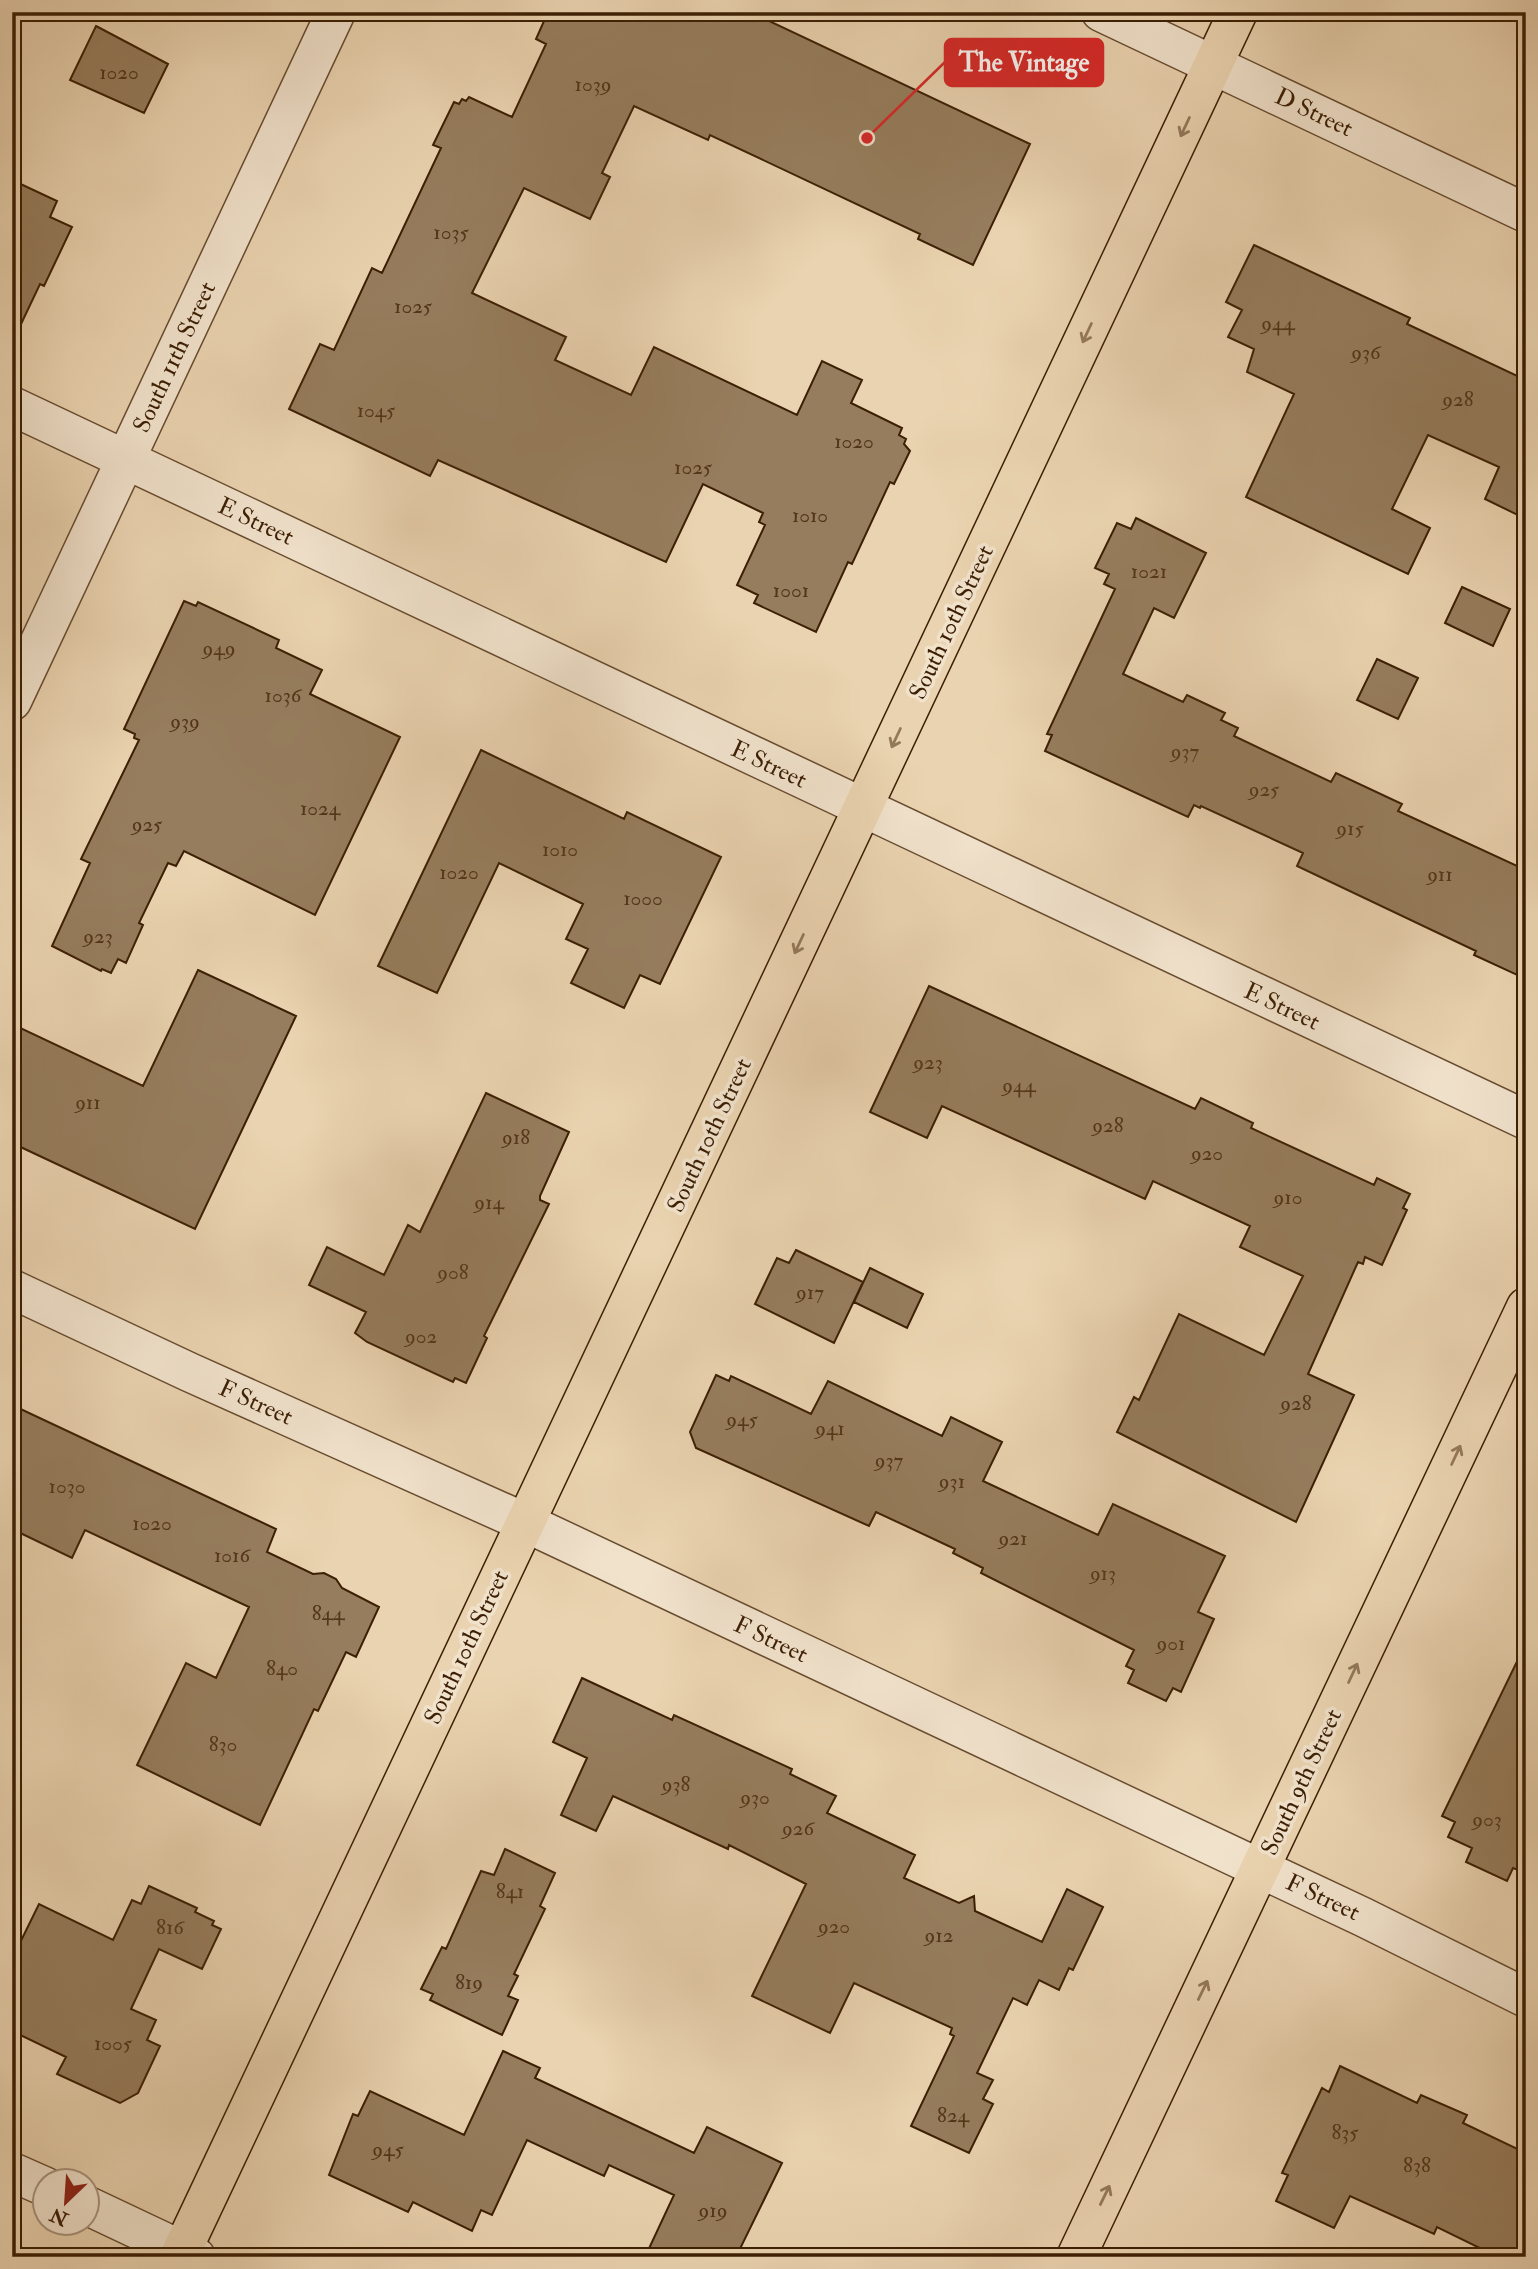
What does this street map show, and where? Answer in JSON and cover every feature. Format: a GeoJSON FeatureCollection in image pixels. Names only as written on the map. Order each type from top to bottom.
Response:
{"type":"FeatureCollection","features":[{"type":"Feature","properties":{"kind":"main road","name":"South 10th Street"},"geometry":{"type":"LineString","coordinates":[[186,2255],[524,1522],[1238,12]]}},
{"type":"Feature","properties":{"kind":"main road","name":"South 9th Street"},"geometry":{"type":"LineString","coordinates":[[1076,2257],[1526,1307]]}},
{"type":"Feature","properties":{"kind":"street","name":"South 11th Street"},"geometry":{"type":"LineString","coordinates":[[12,701],[335,12]]}},
{"type":"Feature","properties":{"kind":"street","name":"D Street"},"geometry":{"type":"LineString","coordinates":[[1101,12],[1526,213]]}},
{"type":"Feature","properties":{"kind":"street","name":"E Street"},"geometry":{"type":"LineString","coordinates":[[12,406],[1526,1120]]}},
{"type":"Feature","properties":{"kind":"street","name":"F Street"},"geometry":{"type":"LineString","coordinates":[[12,1289],[524,1522],[1261,1868],[1526,1998]]}},
{"type":"Feature","properties":{"kind":"street"},"geometry":{"type":"LineString","coordinates":[[12,2172],[32,2181]]}},
{"type":"Feature","properties":{"kind":"street"},"geometry":{"type":"LineString","coordinates":[[102,2213],[186,2255]]}},
{"type":"Feature","properties":{"kind":"building"},"geometry":{"type":"Polygon","coordinates":[[[548,12],[750,12],[1030,144],[973,265],[918,239],[920,234],[710,135],[708,140],[634,106],[602,173],[610,177],[590,219],[524,188],[472,293],[566,337],[555,360],[631,395],[654,347],[797,415],[822,361],[862,380],[851,403],[902,428],[899,435],[906,439],[904,444],[910,451],[894,484],[890,482],[852,564],[848,562],[816,632],[754,603],[758,595],[737,585],[765,525],[759,522],[763,513],[703,484],[666,562],[438,460],[430,476],[289,409],[320,344],[334,350],[372,268],[382,273],[441,148],[433,145],[454,102],[459,104],[462,99],[466,101],[469,97],[512,117],[546,44],[536,39],[548,12]]]}},
{"type":"Feature","properties":{"kind":"building"},"geometry":{"type":"Polygon","coordinates":[[[96,26],[168,64],[144,113],[70,80],[96,26]]]}},
{"type":"Feature","properties":{"kind":"building"},"geometry":{"type":"Polygon","coordinates":[[[12,180],[57,201],[50,217],[72,227],[44,286],[40,284],[12,343],[12,180]]]}},
{"type":"Feature","properties":{"kind":"building"},"geometry":{"type":"Polygon","coordinates":[[[1254,245],[1410,318],[1407,324],[1526,380],[1526,519],[1485,499],[1499,467],[1428,435],[1392,509],[1430,528],[1408,574],[1246,497],[1294,394],[1247,372],[1254,349],[1228,337],[1242,310],[1226,302],[1254,245]]]}},
{"type":"Feature","properties":{"kind":"building"},"geometry":{"type":"Polygon","coordinates":[[[1136,518],[1206,553],[1174,618],[1154,608],[1123,674],[1183,702],[1187,695],[1225,713],[1221,720],[1238,728],[1234,736],[1331,782],[1336,773],[1402,804],[1398,811],[1526,870],[1526,979],[1474,955],[1476,951],[1297,866],[1303,853],[1201,806],[1200,808],[1194,805],[1188,817],[1045,751],[1052,735],[1047,734],[1115,589],[1104,584],[1109,574],[1095,568],[1117,523],[1131,529],[1136,518]]]}},
{"type":"Feature","properties":{"kind":"building"},"geometry":{"type":"Polygon","coordinates":[[[1462,587],[1510,609],[1493,646],[1445,623],[1462,587]]]}},
{"type":"Feature","properties":{"kind":"building"},"geometry":{"type":"Polygon","coordinates":[[[184,601],[196,606],[198,602],[279,640],[276,648],[322,670],[310,694],[400,737],[315,915],[184,851],[176,866],[168,863],[139,923],[143,925],[126,963],[118,959],[111,973],[102,969],[101,971],[52,946],[90,863],[81,859],[139,740],[134,738],[135,734],[124,729],[184,601]]]}},
{"type":"Feature","properties":{"kind":"building"},"geometry":{"type":"Polygon","coordinates":[[[1377,659],[1418,678],[1398,719],[1357,700],[1377,659]]]}},
{"type":"Feature","properties":{"kind":"building"},"geometry":{"type":"Polygon","coordinates":[[[481,750],[624,819],[627,812],[721,857],[660,984],[640,975],[624,1008],[571,983],[588,949],[566,939],[583,904],[499,863],[437,993],[378,966],[481,750]]]}},
{"type":"Feature","properties":{"kind":"building"},"geometry":{"type":"Polygon","coordinates":[[[198,970],[296,1016],[195,1229],[12,1143],[12,1024],[143,1086],[198,970]]]}},
{"type":"Feature","properties":{"kind":"building"},"geometry":{"type":"Polygon","coordinates":[[[929,986],[1195,1109],[1201,1098],[1253,1123],[1251,1128],[1374,1185],[1377,1178],[1410,1194],[1403,1208],[1407,1210],[1382,1265],[1365,1257],[1363,1264],[1358,1262],[1308,1374],[1354,1395],[1296,1522],[1117,1432],[1134,1397],[1139,1400],[1179,1314],[1264,1355],[1303,1276],[1240,1247],[1250,1226],[1153,1181],[1145,1199],[942,1106],[927,1138],[870,1112],[929,986]]]}},
{"type":"Feature","properties":{"kind":"building"},"geometry":{"type":"Polygon","coordinates":[[[486,1093],[569,1132],[540,1196],[540,1200],[549,1204],[484,1336],[487,1338],[466,1383],[455,1378],[453,1382],[367,1342],[355,1333],[366,1312],[309,1285],[327,1247],[384,1275],[408,1225],[420,1232],[486,1093]]]}},
{"type":"Feature","properties":{"kind":"building"},"geometry":{"type":"Polygon","coordinates":[[[796,1250],[863,1282],[834,1343],[755,1304],[777,1258],[789,1263],[796,1250]]]}},
{"type":"Feature","properties":{"kind":"building"},"geometry":{"type":"Polygon","coordinates":[[[870,1268],[923,1294],[907,1328],[854,1302],[870,1268]]]}},
{"type":"Feature","properties":{"kind":"building"},"geometry":{"type":"Polygon","coordinates":[[[716,1375],[729,1381],[731,1376],[811,1414],[828,1381],[942,1436],[951,1417],[1002,1442],[983,1481],[1098,1535],[1113,1504],[1225,1556],[1198,1612],[1214,1619],[1181,1692],[1173,1688],[1166,1701],[1128,1683],[1134,1670],[1126,1666],[1134,1650],[981,1573],[983,1568],[953,1553],[955,1549],[876,1512],[869,1526],[696,1448],[690,1432],[716,1375]]]}},
{"type":"Feature","properties":{"kind":"building"},"geometry":{"type":"Polygon","coordinates":[[[12,1405],[276,1529],[267,1552],[313,1574],[324,1573],[336,1579],[342,1588],[379,1607],[356,1657],[346,1652],[318,1711],[314,1709],[260,1825],[137,1765],[186,1663],[216,1678],[249,1607],[85,1530],[72,1558],[12,1529],[12,1405]]]}},
{"type":"Feature","properties":{"kind":"building"},"geometry":{"type":"Polygon","coordinates":[[[1526,1643],[1526,1873],[1513,1868],[1507,1881],[1466,1862],[1472,1848],[1448,1837],[1455,1822],[1442,1816],[1526,1643]]]}},
{"type":"Feature","properties":{"kind":"building"},"geometry":{"type":"Polygon","coordinates":[[[582,1678],[672,1720],[674,1715],[792,1769],[790,1774],[836,1796],[827,1813],[915,1855],[904,1878],[959,1903],[974,1896],[975,1911],[1042,1942],[1067,1889],[1103,1907],[1073,1970],[1069,1968],[1059,1990],[1039,1980],[1027,2005],[1013,1998],[977,2073],[993,2080],[983,2099],[993,2104],[969,2153],[911,2126],[954,2036],[950,2034],[952,2028],[854,1983],[830,2033],[752,1996],[806,1884],[729,1845],[728,1849],[613,1796],[596,1831],[561,1815],[587,1758],[553,1742],[582,1678]]]}},
{"type":"Feature","properties":{"kind":"building"},"geometry":{"type":"Polygon","coordinates":[[[505,1849],[555,1873],[540,1906],[545,1909],[514,1974],[518,1976],[508,1996],[518,2000],[502,2035],[430,2000],[433,1994],[421,1989],[442,1947],[446,1949],[481,1871],[494,1875],[505,1849]]]}},
{"type":"Feature","properties":{"kind":"building"},"geometry":{"type":"Polygon","coordinates":[[[149,1886],[197,1908],[195,1912],[214,1921],[212,1925],[221,1929],[202,1969],[159,1949],[131,2009],[156,2020],[147,2040],[160,2046],[138,2093],[120,2103],[57,2074],[66,2057],[12,2031],[12,1959],[39,1904],[113,1940],[132,1900],[141,1904],[149,1886]]]}},
{"type":"Feature","properties":{"kind":"building"},"geometry":{"type":"Polygon","coordinates":[[[503,2051],[540,2068],[535,2078],[694,2153],[707,2127],[782,2163],[736,2257],[645,2257],[674,2195],[609,2165],[604,2176],[527,2140],[492,2215],[481,2210],[472,2231],[413,2202],[408,2212],[329,2175],[353,2114],[358,2116],[370,2091],[464,2135],[503,2051]]]}},
{"type":"Feature","properties":{"kind":"building"},"geometry":{"type":"Polygon","coordinates":[[[1340,2066],[1417,2103],[1421,2095],[1467,2115],[1463,2123],[1526,2153],[1526,2257],[1498,2257],[1437,2227],[1434,2234],[1350,2196],[1334,2228],[1276,2201],[1288,2175],[1282,2173],[1322,2088],[1329,2092],[1340,2066]]]}},
{"type":"Feature","properties":{"kind":"place","name":"The Vintage"},"geometry":{"type":"Point","coordinates":[867,138]}}]}
